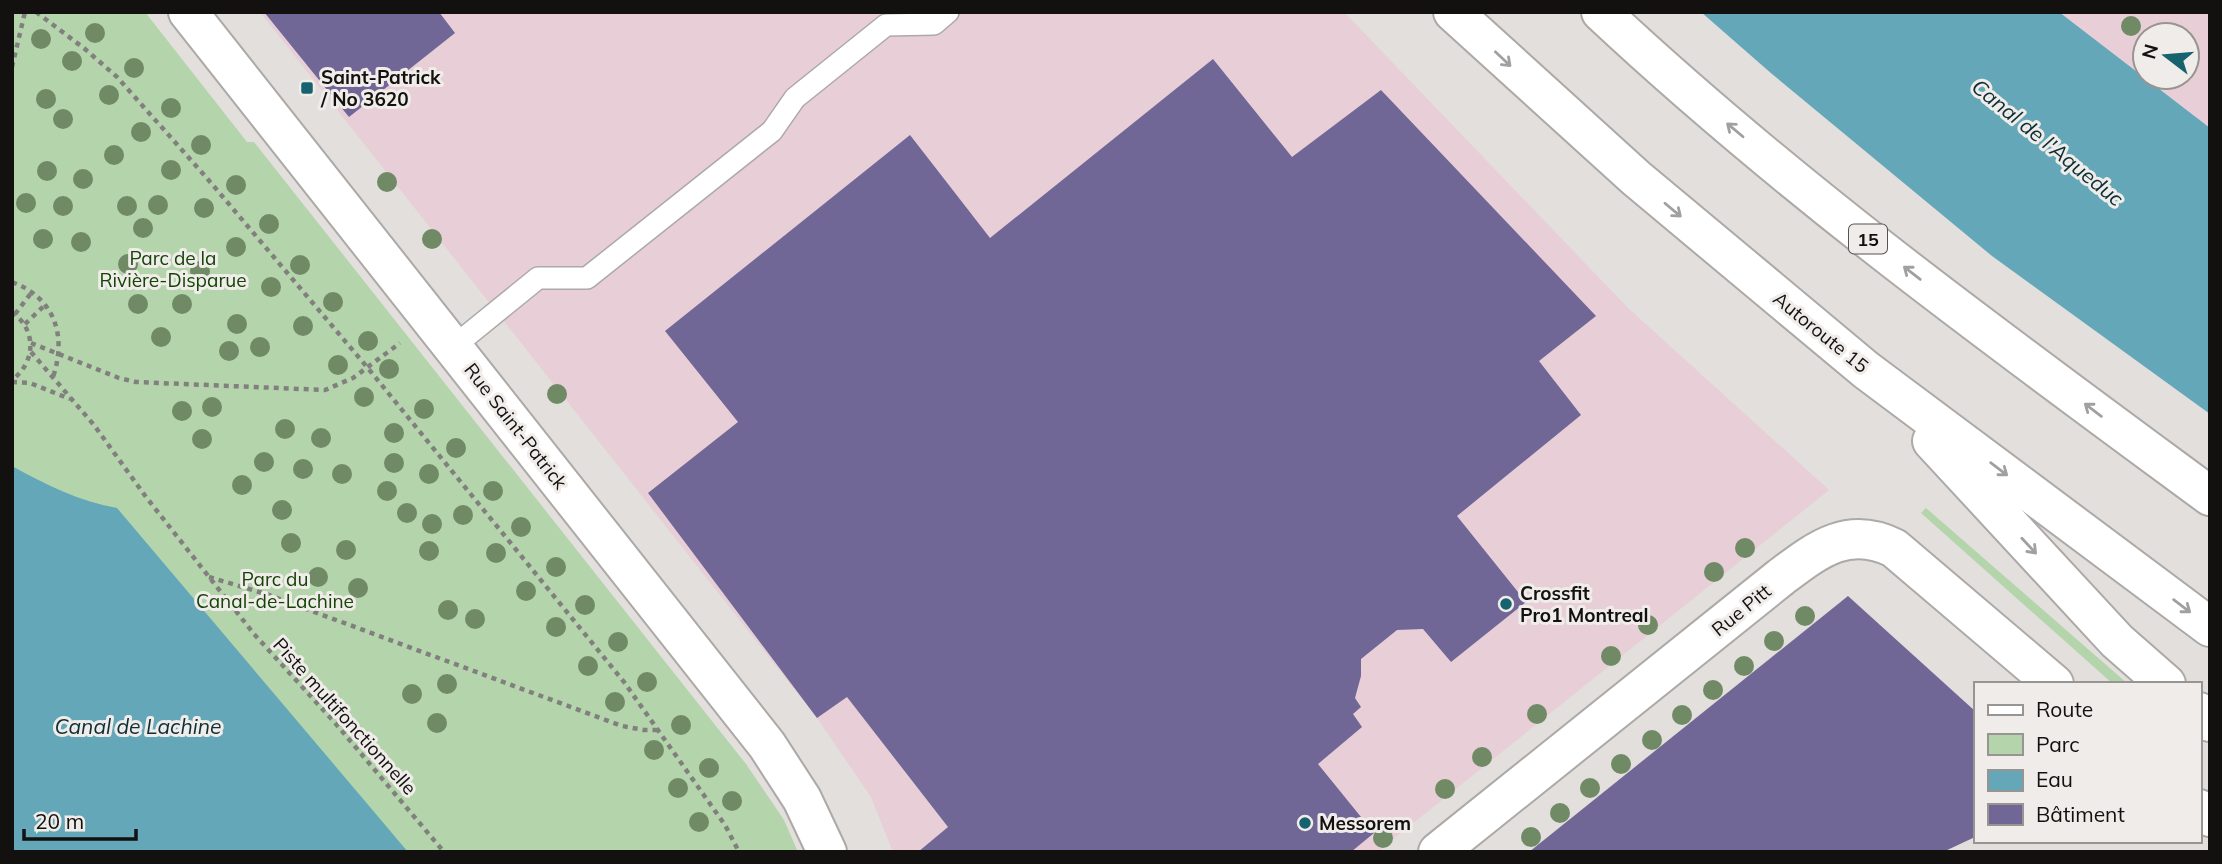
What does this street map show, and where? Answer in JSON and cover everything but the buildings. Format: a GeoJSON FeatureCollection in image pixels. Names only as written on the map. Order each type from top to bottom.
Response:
{"type":"FeatureCollection","features":[{"type":"Feature","properties":{"kind":"main road","name":"Rue Saint-Patrick"},"geometry":{"type":"LineString","coordinates":[[188,12],[767,745],[802,799],[827,852]]}},
{"type":"Feature","properties":{"kind":"main road","name":"Autoroute 15"},"geometry":{"type":"LineString","coordinates":[[1453,12],[1636,178],[1866,370],[2210,627]]}},
{"type":"Feature","properties":{"kind":"main road","name":"15"},"geometry":{"type":"LineString","coordinates":[[1601,12],[1687,90],[1866,237],[2210,496]]}},
{"type":"Feature","properties":{"kind":"main road"},"geometry":{"type":"LineString","coordinates":[[1866,370],[2117,641],[2164,682]]}},
{"type":"Feature","properties":{"kind":"main road"},"geometry":{"type":"LineString","coordinates":[[2148,450],[2210,484]]}},
{"type":"Feature","properties":{"kind":"main road","name":"Rue Pitt"},"geometry":{"type":"LineString","coordinates":[[1438,852],[1781,578],[1819,550],[1840,541],[1862,538],[1894,548],[2052,682]]}},
{"type":"Feature","properties":{"kind":"lane"},"geometry":{"type":"LineString","coordinates":[[453,347],[538,278],[587,278],[772,131],[795,98],[886,25],[933,24],[948,12]]}},
{"type":"Feature","properties":{"kind":"path"},"geometry":{"type":"LineString","coordinates":[[12,67],[25,12]]}},
{"type":"Feature","properties":{"kind":"path"},"geometry":{"type":"LineString","coordinates":[[36,12],[86,49],[117,77],[206,177],[367,367],[624,682],[725,825],[739,852]]}},
{"type":"Feature","properties":{"kind":"path"},"geometry":{"type":"LineString","coordinates":[[12,282],[32,292],[45,305],[55,324],[60,340],[60,355],[53,378]]}},
{"type":"Feature","properties":{"kind":"path"},"geometry":{"type":"LineString","coordinates":[[31,352],[31,343],[24,324],[14,313],[32,292]]}},
{"type":"Feature","properties":{"kind":"path"},"geometry":{"type":"LineString","coordinates":[[24,324],[45,305]]}},
{"type":"Feature","properties":{"kind":"path"},"geometry":{"type":"LineString","coordinates":[[31,343],[118,378],[136,382],[325,390],[344,382],[409,337]]}},
{"type":"Feature","properties":{"kind":"path","name":"Piste multifonctionnelle"},"geometry":{"type":"LineString","coordinates":[[12,381],[23,369],[31,352],[94,425],[146,498],[254,634],[336,724],[444,852]]}},
{"type":"Feature","properties":{"kind":"path","name":"Piste multifonctionnelle"},"geometry":{"type":"LineString","coordinates":[[12,381],[30,383],[71,399]]}},
{"type":"Feature","properties":{"kind":"path"},"geometry":{"type":"LineString","coordinates":[[208,577],[266,594],[622,726],[660,730]]}},
{"type":"Feature","properties":{"kind":"shaded area"},"geometry":{"type":"Polygon","coordinates":[[[260,12],[1344,12],[1628,308],[1829,490],[1377,852],[893,852],[871,797],[817,718],[260,12]]]}},
{"type":"Feature","properties":{"kind":"shaded area"},"geometry":{"type":"Polygon","coordinates":[[[2059,12],[2210,12],[2210,128],[2161,91],[2201,91],[2201,21],[2131,21],[2131,68],[2059,12]]]}},
{"type":"Feature","properties":{"kind":"green space","name":"Parc du Canal-de-Lachine"},"geometry":{"type":"Polygon","coordinates":[[[12,12],[145,12],[247,142],[254,142],[746,764],[784,820],[798,852],[12,852],[12,12]]]}},
{"type":"Feature","properties":{"kind":"green space"},"geometry":{"type":"Polygon","coordinates":[[[1926,508],[2126,682],[2111,682],[1921,513],[1926,508]]]}},
{"type":"Feature","properties":{"kind":"water","name":"Canal de l'Aqueduc"},"geometry":{"type":"Polygon","coordinates":[[[1701,12],[2059,12],[2131,67],[2131,91],[2162,91],[2210,128],[2210,414],[1992,256],[1701,12]]]}},
{"type":"Feature","properties":{"kind":"water","name":"Canal de Lachine"},"geometry":{"type":"Polygon","coordinates":[[[12,466],[63,492],[117,508],[408,852],[12,852],[12,466]]]}},
{"type":"Feature","properties":{"kind":"place","name":"Saint-Patrick / No 3620"},"geometry":{"type":"Point","coordinates":[307,88]}},
{"type":"Feature","properties":{"kind":"place","name":"Crossfit Pro1 Montreal"},"geometry":{"type":"Point","coordinates":[1506,604]}},
{"type":"Feature","properties":{"kind":"place","name":"Messorem"},"geometry":{"type":"Point","coordinates":[1305,823]}},
{"type":"Feature","properties":{"kind":"park label","name":"Parc de la Rivière-Disparue"},"geometry":{"type":"Point","coordinates":[173,269]}}]}
